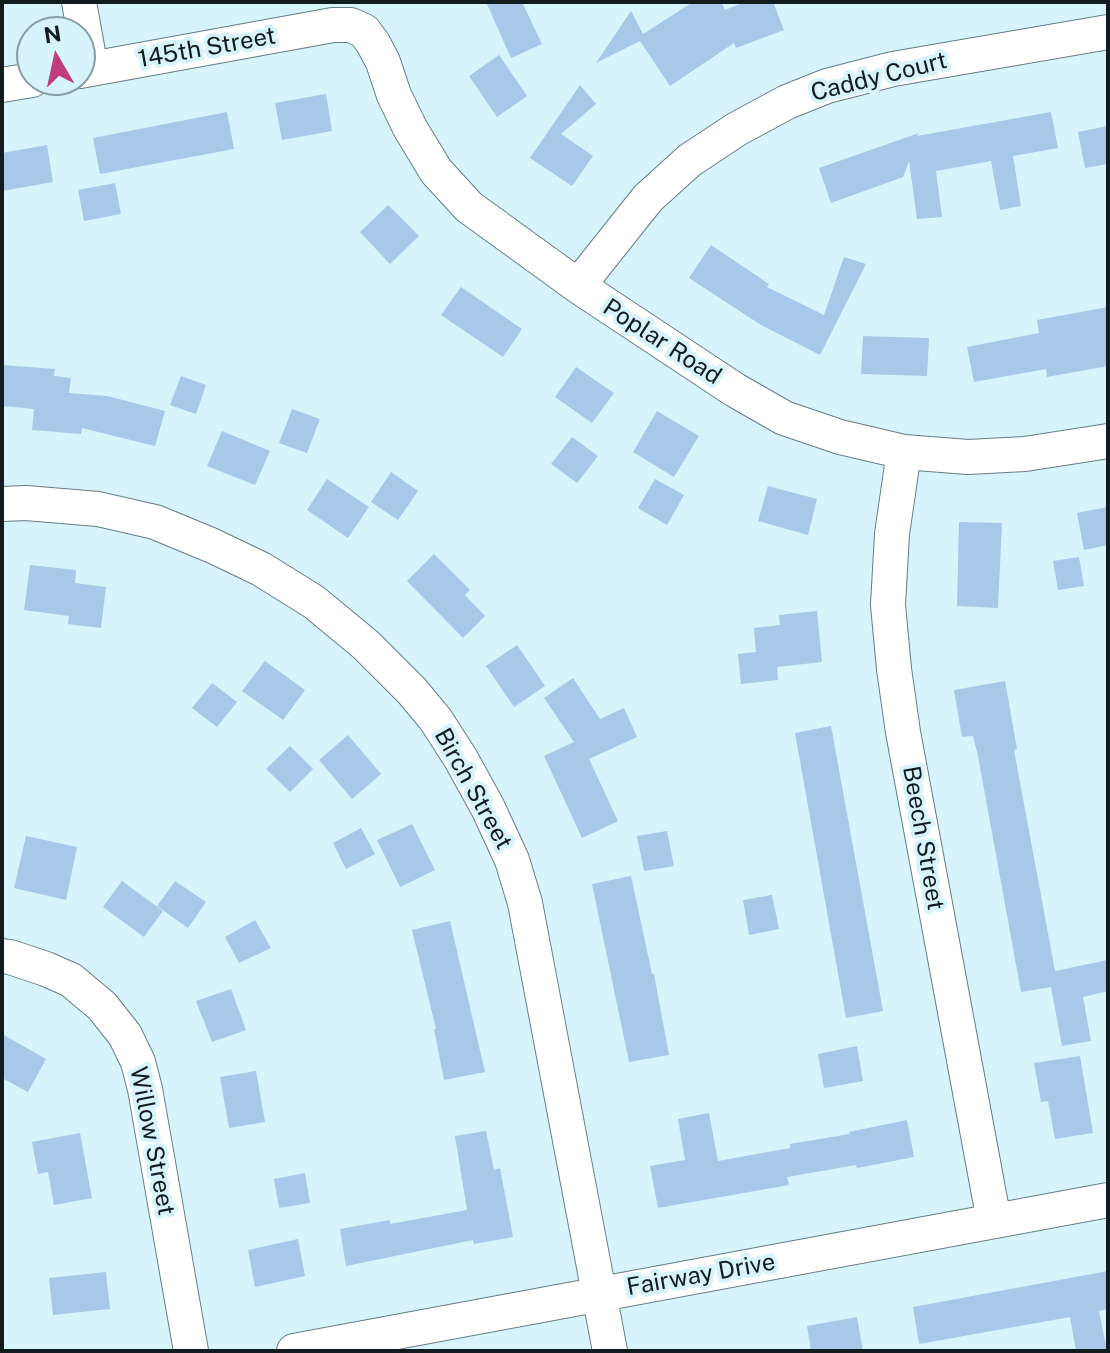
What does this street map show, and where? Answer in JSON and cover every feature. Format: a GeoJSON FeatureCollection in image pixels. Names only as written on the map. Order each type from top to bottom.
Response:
{"type":"FeatureCollection","features":[{"type":"Feature","properties":{"kind":"street","name":"145th Street"},"geometry":{"type":"LineString","coordinates":[[96,68],[333,25]]}},
{"type":"Feature","properties":{"kind":"street","name":"Poplar Road"},"geometry":{"type":"LineString","coordinates":[[333,25],[351,25],[364,31],[373,43],[410,128],[436,171],[469,207],[578,286],[735,390],[784,418],[840,437],[904,452],[968,457],[1025,454],[1108,441]]}},
{"type":"Feature","properties":{"kind":"street","name":"Caddy Court"},"geometry":{"type":"LineString","coordinates":[[578,286],[648,198],[690,160],[737,129],[787,102],[827,86],[893,69],[1108,32]]}},
{"type":"Feature","properties":{"kind":"street","name":"Beech Street"},"geometry":{"type":"LineString","coordinates":[[904,452],[892,534],[888,605],[894,669],[994,1221]]}},
{"type":"Feature","properties":{"kind":"street","name":"Birch Street"},"geometry":{"type":"LineString","coordinates":[[2,504],[98,509],[155,522],[261,569],[314,602],[366,645],[436,720],[488,808],[512,860],[525,903],[610,1351]]}},
{"type":"Feature","properties":{"kind":"street","name":"Willow Street"},"geometry":{"type":"LineString","coordinates":[[2,956],[71,980],[102,1006],[125,1035],[138,1062],[191,1351]]}},
{"type":"Feature","properties":{"kind":"street","name":"Fairway Drive"},"geometry":{"type":"LineString","coordinates":[[294,1351],[1108,1200]]}},
{"type":"Feature","properties":{"kind":"building"},"geometry":{"type":"Polygon","coordinates":[[[486,2],[522,2],[542,44],[511,58],[486,2]]]}},
{"type":"Feature","properties":{"kind":"building"},"geometry":{"type":"Polygon","coordinates":[[[693,2],[721,2],[725,10],[745,2],[773,2],[784,30],[736,48],[734,43],[670,86],[640,41],[596,63],[631,11],[643,34],[693,2]]]}},
{"type":"Feature","properties":{"kind":"building"},"geometry":{"type":"Polygon","coordinates":[[[499,55],[527,96],[497,117],[469,76],[499,55]]]}},
{"type":"Feature","properties":{"kind":"building"},"geometry":{"type":"Polygon","coordinates":[[[580,85],[596,104],[561,134],[593,156],[572,186],[530,158],[580,85]]]}},
{"type":"Feature","properties":{"kind":"building"},"geometry":{"type":"Polygon","coordinates":[[[326,94],[332,131],[282,140],[275,103],[326,94]]]}},
{"type":"Feature","properties":{"kind":"building"},"geometry":{"type":"Polygon","coordinates":[[[227,112],[234,149],[100,174],[93,138],[227,112]]]}},
{"type":"Feature","properties":{"kind":"building"},"geometry":{"type":"Polygon","coordinates":[[[1051,112],[1058,148],[1013,156],[1021,206],[1000,210],[991,161],[936,171],[942,217],[917,219],[909,161],[903,177],[831,203],[819,168],[919,133],[917,136],[1051,112]]]}},
{"type":"Feature","properties":{"kind":"building"},"geometry":{"type":"Polygon","coordinates":[[[1108,126],[1108,164],[1085,168],[1078,132],[1108,126]]]}},
{"type":"Feature","properties":{"kind":"building"},"geometry":{"type":"Polygon","coordinates":[[[47,145],[53,182],[2,191],[2,153],[47,145]]]}},
{"type":"Feature","properties":{"kind":"building"},"geometry":{"type":"Polygon","coordinates":[[[115,183],[121,214],[84,221],[78,190],[115,183]]]}},
{"type":"Feature","properties":{"kind":"building"},"geometry":{"type":"Polygon","coordinates":[[[388,205],[419,236],[390,264],[360,232],[388,205]]]}},
{"type":"Feature","properties":{"kind":"building"},"geometry":{"type":"Polygon","coordinates":[[[711,245],[769,284],[767,287],[824,315],[844,257],[866,264],[820,355],[761,325],[689,278],[711,245]]]}},
{"type":"Feature","properties":{"kind":"building"},"geometry":{"type":"Polygon","coordinates":[[[461,287],[522,329],[503,357],[441,315],[461,287]]]}},
{"type":"Feature","properties":{"kind":"building"},"geometry":{"type":"Polygon","coordinates":[[[1108,307],[1108,366],[1047,377],[1046,369],[974,382],[967,347],[1039,333],[1037,320],[1108,307]]]}},
{"type":"Feature","properties":{"kind":"building"},"geometry":{"type":"Polygon","coordinates":[[[863,336],[929,338],[927,376],[861,374],[863,336]]]}},
{"type":"Feature","properties":{"kind":"building"},"geometry":{"type":"Polygon","coordinates":[[[2,365],[55,369],[54,376],[71,378],[69,393],[107,396],[165,411],[155,446],[82,428],[81,434],[32,430],[34,409],[2,406],[2,365]]]}},
{"type":"Feature","properties":{"kind":"building"},"geometry":{"type":"Polygon","coordinates":[[[576,367],[614,393],[592,423],[555,397],[576,367]]]}},
{"type":"Feature","properties":{"kind":"building"},"geometry":{"type":"Polygon","coordinates":[[[181,376],[206,385],[196,414],[170,405],[181,376]]]}},
{"type":"Feature","properties":{"kind":"building"},"geometry":{"type":"Polygon","coordinates":[[[292,409],[320,419],[307,453],[279,443],[292,409]]]}},
{"type":"Feature","properties":{"kind":"building"},"geometry":{"type":"Polygon","coordinates":[[[657,411],[699,436],[674,477],[633,452],[657,411]]]}},
{"type":"Feature","properties":{"kind":"building"},"geometry":{"type":"Polygon","coordinates":[[[222,431],[270,451],[255,485],[207,466],[222,431]]]}},
{"type":"Feature","properties":{"kind":"building"},"geometry":{"type":"Polygon","coordinates":[[[572,437],[598,456],[577,483],[551,464],[572,437]]]}},
{"type":"Feature","properties":{"kind":"building"},"geometry":{"type":"Polygon","coordinates":[[[391,472],[418,491],[398,520],[371,502],[391,472]]]}},
{"type":"Feature","properties":{"kind":"building"},"geometry":{"type":"Polygon","coordinates":[[[327,479],[369,507],[348,538],[307,510],[327,479]]]}},
{"type":"Feature","properties":{"kind":"building"},"geometry":{"type":"Polygon","coordinates":[[[655,479],[684,495],[667,525],[638,508],[655,479]]]}},
{"type":"Feature","properties":{"kind":"building"},"geometry":{"type":"Polygon","coordinates":[[[768,486],[817,499],[808,535],[758,521],[768,486]]]}},
{"type":"Feature","properties":{"kind":"building"},"geometry":{"type":"Polygon","coordinates":[[[1108,507],[1108,545],[1084,550],[1077,513],[1108,507]]]}},
{"type":"Feature","properties":{"kind":"building"},"geometry":{"type":"Polygon","coordinates":[[[959,522],[1002,523],[998,608],[957,606],[959,522]]]}},
{"type":"Feature","properties":{"kind":"building"},"geometry":{"type":"Polygon","coordinates":[[[434,554],[470,590],[465,595],[485,616],[463,638],[407,581],[434,554]]]}},
{"type":"Feature","properties":{"kind":"building"},"geometry":{"type":"Polygon","coordinates":[[[1079,557],[1084,586],[1058,590],[1053,561],[1079,557]]]}},
{"type":"Feature","properties":{"kind":"building"},"geometry":{"type":"Polygon","coordinates":[[[30,565],[76,570],[75,583],[106,587],[101,628],[68,624],[69,616],[24,610],[30,565]]]}},
{"type":"Feature","properties":{"kind":"building"},"geometry":{"type":"Polygon","coordinates":[[[817,611],[822,662],[777,667],[778,680],[741,684],[738,654],[756,652],[754,628],[780,625],[779,615],[817,611]]]}},
{"type":"Feature","properties":{"kind":"building"},"geometry":{"type":"Polygon","coordinates":[[[517,645],[545,686],[514,707],[486,666],[517,645]]]}},
{"type":"Feature","properties":{"kind":"building"},"geometry":{"type":"Polygon","coordinates":[[[265,661],[305,690],[283,720],[242,691],[265,661]]]}},
{"type":"Feature","properties":{"kind":"building"},"geometry":{"type":"Polygon","coordinates":[[[573,678],[600,719],[624,708],[637,737],[589,759],[618,821],[582,838],[544,756],[574,742],[544,698],[573,678]]]}},
{"type":"Feature","properties":{"kind":"building"},"geometry":{"type":"Polygon","coordinates":[[[1005,681],[1017,749],[1014,750],[1055,971],[1108,960],[1108,991],[1083,997],[1091,1041],[1062,1046],[1051,987],[1021,992],[978,756],[973,736],[962,737],[954,690],[1005,681]]]}},
{"type":"Feature","properties":{"kind":"building"},"geometry":{"type":"Polygon","coordinates":[[[212,683],[237,702],[217,727],[192,708],[212,683]]]}},
{"type":"Feature","properties":{"kind":"building"},"geometry":{"type":"Polygon","coordinates":[[[831,726],[883,1011],[846,1018],[795,733],[831,726]]]}},
{"type":"Feature","properties":{"kind":"building"},"geometry":{"type":"Polygon","coordinates":[[[348,735],[381,774],[352,799],[319,760],[348,735]]]}},
{"type":"Feature","properties":{"kind":"building"},"geometry":{"type":"Polygon","coordinates":[[[290,746],[313,769],[290,792],[266,769],[290,746]]]}},
{"type":"Feature","properties":{"kind":"building"},"geometry":{"type":"Polygon","coordinates":[[[412,824],[435,870],[400,887],[377,840],[412,824]]]}},
{"type":"Feature","properties":{"kind":"building"},"geometry":{"type":"Polygon","coordinates":[[[361,828],[375,854],[346,869],[333,843],[361,828]]]}},
{"type":"Feature","properties":{"kind":"building"},"geometry":{"type":"Polygon","coordinates":[[[667,831],[674,866],[644,871],[637,836],[667,831]]]}},
{"type":"Feature","properties":{"kind":"building"},"geometry":{"type":"Polygon","coordinates":[[[26,836],[77,847],[66,900],[14,888],[26,836]]]}},
{"type":"Feature","properties":{"kind":"building"},"geometry":{"type":"Polygon","coordinates":[[[631,876],[669,1055],[629,1062],[592,884],[631,876]]]}},
{"type":"Feature","properties":{"kind":"building"},"geometry":{"type":"Polygon","coordinates":[[[122,881],[163,911],[144,937],[103,907],[122,881]]]}},
{"type":"Feature","properties":{"kind":"building"},"geometry":{"type":"Polygon","coordinates":[[[175,881],[206,902],[188,928],[157,906],[175,881]]]}},
{"type":"Feature","properties":{"kind":"building"},"geometry":{"type":"Polygon","coordinates":[[[772,895],[779,929],[749,935],[743,900],[772,895]]]}},
{"type":"Feature","properties":{"kind":"building"},"geometry":{"type":"Polygon","coordinates":[[[255,920],[271,948],[239,963],[225,937],[255,920]]]}},
{"type":"Feature","properties":{"kind":"building"},"geometry":{"type":"Polygon","coordinates":[[[450,921],[485,1072],[444,1080],[436,1029],[412,930],[450,921]]]}},
{"type":"Feature","properties":{"kind":"building"},"geometry":{"type":"Polygon","coordinates":[[[231,989],[246,1030],[212,1042],[196,1001],[231,989]]]}},
{"type":"Feature","properties":{"kind":"building"},"geometry":{"type":"Polygon","coordinates":[[[2,1034],[46,1059],[28,1092],[2,1078],[2,1034]]]}},
{"type":"Feature","properties":{"kind":"building"},"geometry":{"type":"Polygon","coordinates":[[[857,1046],[863,1081],[824,1088],[818,1054],[857,1046]]]}},
{"type":"Feature","properties":{"kind":"building"},"geometry":{"type":"Polygon","coordinates":[[[1080,1056],[1093,1133],[1055,1139],[1048,1101],[1041,1102],[1034,1063],[1080,1056]]]}},
{"type":"Feature","properties":{"kind":"building"},"geometry":{"type":"Polygon","coordinates":[[[256,1071],[265,1122],[229,1128],[220,1077],[256,1071]]]}},
{"type":"Feature","properties":{"kind":"building"},"geometry":{"type":"Polygon","coordinates":[[[709,1113],[718,1161],[790,1148],[790,1144],[907,1120],[914,1157],[787,1177],[789,1185],[658,1208],[650,1166],[685,1160],[678,1119],[709,1113]]]}},
{"type":"Feature","properties":{"kind":"building"},"geometry":{"type":"Polygon","coordinates":[[[486,1131],[494,1170],[500,1168],[513,1237],[474,1244],[473,1240],[346,1266],[340,1229],[390,1220],[390,1224],[467,1210],[455,1136],[486,1131]]]}},
{"type":"Feature","properties":{"kind":"building"},"geometry":{"type":"Polygon","coordinates":[[[80,1133],[92,1198],[54,1205],[48,1172],[38,1174],[32,1142],[80,1133]]]}},
{"type":"Feature","properties":{"kind":"building"},"geometry":{"type":"Polygon","coordinates":[[[305,1173],[310,1203],[279,1208],[274,1179],[305,1173]]]}},
{"type":"Feature","properties":{"kind":"building"},"geometry":{"type":"Polygon","coordinates":[[[298,1239],[305,1276],[255,1287],[248,1250],[298,1239]]]}},
{"type":"Feature","properties":{"kind":"building"},"geometry":{"type":"Polygon","coordinates":[[[1108,1271],[1108,1309],[1099,1311],[1107,1351],[1076,1351],[1070,1317],[919,1344],[913,1307],[1108,1271]]]}},
{"type":"Feature","properties":{"kind":"building"},"geometry":{"type":"Polygon","coordinates":[[[106,1272],[110,1309],[53,1315],[49,1278],[106,1272]]]}},
{"type":"Feature","properties":{"kind":"building"},"geometry":{"type":"Polygon","coordinates":[[[857,1317],[863,1351],[811,1351],[807,1326],[857,1317]]]}}]}
